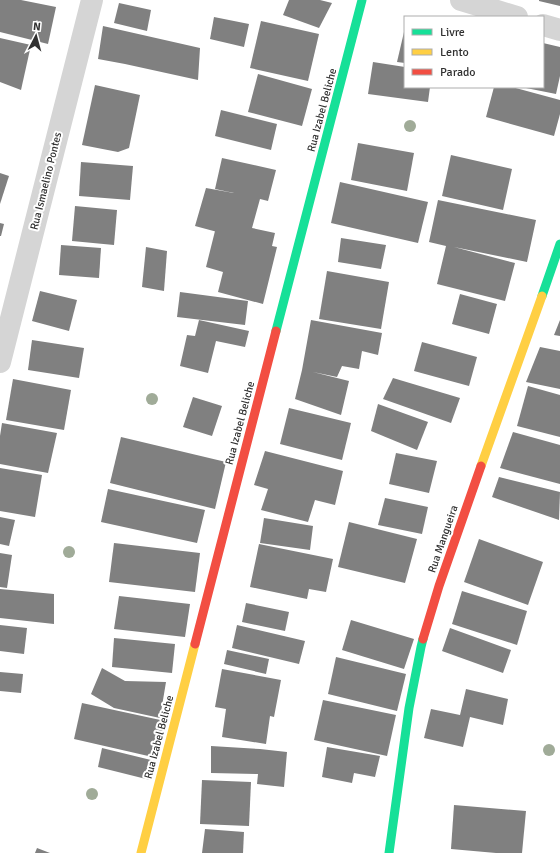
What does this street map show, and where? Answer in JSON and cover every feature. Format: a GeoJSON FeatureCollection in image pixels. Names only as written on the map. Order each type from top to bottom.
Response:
{"type":"FeatureCollection","features":[{"type":"Feature","properties":{"kind":"street","name":"Rua Ismaelino Pontes"},"geometry":{"type":"LineString","coordinates":[[1,350],[92,0]]}},
{"type":"Feature","properties":{"kind":"street","name":"Rua Izabel Beliche"},"geometry":{"type":"LineString","coordinates":[[141,853],[362,0]]}},
{"type":"Feature","properties":{"kind":"street"},"geometry":{"type":"LineString","coordinates":[[461,0],[513,16]]}},
{"type":"Feature","properties":{"kind":"street"},"geometry":{"type":"LineString","coordinates":[[544,25],[560,30]]}},
{"type":"Feature","properties":{"kind":"street","name":"Rua Mangueira"},"geometry":{"type":"LineString","coordinates":[[389,853],[409,708],[421,647],[439,586],[560,244]]}},
{"type":"Feature","properties":{"kind":"building"},"geometry":{"type":"Polygon","coordinates":[[[0,0],[21,0],[56,7],[48,44],[0,32],[0,0]]]}},
{"type":"Feature","properties":{"kind":"building"},"geometry":{"type":"Polygon","coordinates":[[[289,0],[320,0],[332,3],[319,28],[283,15],[289,0]]]}},
{"type":"Feature","properties":{"kind":"building"},"geometry":{"type":"Polygon","coordinates":[[[560,0],[560,6],[539,1],[560,0]]]}},
{"type":"Feature","properties":{"kind":"building"},"geometry":{"type":"Polygon","coordinates":[[[119,3],[151,10],[147,31],[114,23],[119,3]]]}},
{"type":"Feature","properties":{"kind":"building"},"geometry":{"type":"Polygon","coordinates":[[[214,17],[249,24],[244,47],[210,39],[214,17]]]}},
{"type":"Feature","properties":{"kind":"building"},"geometry":{"type":"Polygon","coordinates":[[[261,21],[319,34],[308,81],[250,68],[261,21]]]}},
{"type":"Feature","properties":{"kind":"building"},"geometry":{"type":"Polygon","coordinates":[[[103,26],[200,48],[198,80],[98,59],[103,26]]]}},
{"type":"Feature","properties":{"kind":"building"},"geometry":{"type":"Polygon","coordinates":[[[404,32],[404,63],[397,62],[404,32]]]}},
{"type":"Feature","properties":{"kind":"building"},"geometry":{"type":"Polygon","coordinates":[[[0,38],[31,45],[21,90],[0,82],[0,38]]]}},
{"type":"Feature","properties":{"kind":"building"},"geometry":{"type":"Polygon","coordinates":[[[544,43],[560,47],[560,76],[556,94],[526,88],[544,88],[544,43]]]}},
{"type":"Feature","properties":{"kind":"building"},"geometry":{"type":"Polygon","coordinates":[[[373,62],[404,67],[404,88],[430,88],[428,102],[368,94],[373,62]]]}},
{"type":"Feature","properties":{"kind":"building"},"geometry":{"type":"Polygon","coordinates":[[[258,74],[312,89],[302,126],[248,112],[258,74]]]}},
{"type":"Feature","properties":{"kind":"building"},"geometry":{"type":"Polygon","coordinates":[[[95,85],[140,95],[129,148],[118,152],[82,145],[95,85]]]}},
{"type":"Feature","properties":{"kind":"building"},"geometry":{"type":"Polygon","coordinates":[[[494,88],[516,88],[560,100],[560,114],[554,136],[486,117],[494,88]]]}},
{"type":"Feature","properties":{"kind":"building"},"geometry":{"type":"Polygon","coordinates":[[[221,110],[277,124],[271,150],[215,136],[221,110]]]}},
{"type":"Feature","properties":{"kind":"building"},"geometry":{"type":"Polygon","coordinates":[[[358,143],[414,153],[407,191],[351,180],[358,143]]]}},
{"type":"Feature","properties":{"kind":"building"},"geometry":{"type":"Polygon","coordinates":[[[451,155],[512,169],[503,210],[442,196],[451,155]]]}},
{"type":"Feature","properties":{"kind":"building"},"geometry":{"type":"Polygon","coordinates":[[[222,158],[276,170],[268,201],[260,199],[252,228],[275,233],[272,246],[277,247],[263,304],[218,292],[223,272],[206,267],[215,231],[195,226],[206,188],[234,193],[215,189],[222,158]]]}},
{"type":"Feature","properties":{"kind":"building"},"geometry":{"type":"Polygon","coordinates":[[[81,162],[133,166],[130,200],[79,196],[81,162]]]}},
{"type":"Feature","properties":{"kind":"building"},"geometry":{"type":"Polygon","coordinates":[[[0,173],[9,176],[0,204],[0,173]]]}},
{"type":"Feature","properties":{"kind":"building"},"geometry":{"type":"Polygon","coordinates":[[[340,182],[428,202],[418,243],[331,223],[340,182]]]}},
{"type":"Feature","properties":{"kind":"building"},"geometry":{"type":"Polygon","coordinates":[[[438,200],[536,220],[527,262],[454,247],[515,263],[505,301],[437,284],[446,246],[429,242],[438,200]]]}},
{"type":"Feature","properties":{"kind":"building"},"geometry":{"type":"Polygon","coordinates":[[[75,206],[117,210],[114,245],[72,241],[75,206]]]}},
{"type":"Feature","properties":{"kind":"building"},"geometry":{"type":"Polygon","coordinates":[[[0,223],[4,224],[1,236],[0,236],[0,223]]]}},
{"type":"Feature","properties":{"kind":"building"},"geometry":{"type":"Polygon","coordinates":[[[341,238],[386,245],[381,269],[338,262],[341,238]]]}},
{"type":"Feature","properties":{"kind":"building"},"geometry":{"type":"Polygon","coordinates":[[[61,245],[101,248],[99,278],[59,275],[61,245]]]}},
{"type":"Feature","properties":{"kind":"building"},"geometry":{"type":"Polygon","coordinates":[[[146,247],[167,251],[164,291],[142,287],[146,247]]]}},
{"type":"Feature","properties":{"kind":"building"},"geometry":{"type":"Polygon","coordinates":[[[327,271],[389,282],[381,329],[319,319],[327,271]]]}},
{"type":"Feature","properties":{"kind":"building"},"geometry":{"type":"Polygon","coordinates":[[[40,291],[77,300],[69,331],[32,321],[40,291]]]}},
{"type":"Feature","properties":{"kind":"building"},"geometry":{"type":"Polygon","coordinates":[[[180,292],[248,301],[245,325],[177,317],[180,292]]]}},
{"type":"Feature","properties":{"kind":"building"},"geometry":{"type":"Polygon","coordinates":[[[460,294],[497,304],[489,334],[452,324],[460,294]]]}},
{"type":"Feature","properties":{"kind":"building"},"geometry":{"type":"Polygon","coordinates":[[[199,320],[249,331],[245,347],[216,341],[208,373],[180,366],[187,335],[195,336],[199,320]]]}},
{"type":"Feature","properties":{"kind":"building"},"geometry":{"type":"Polygon","coordinates":[[[311,320],[382,333],[378,355],[362,351],[359,369],[342,366],[337,377],[313,372],[349,381],[341,415],[295,399],[311,320]]]}},
{"type":"Feature","properties":{"kind":"building"},"geometry":{"type":"Polygon","coordinates":[[[560,320],[560,336],[554,335],[560,320]]]}},
{"type":"Feature","properties":{"kind":"building"},"geometry":{"type":"Polygon","coordinates":[[[32,340],[84,348],[79,378],[28,370],[32,340]]]}},
{"type":"Feature","properties":{"kind":"building"},"geometry":{"type":"Polygon","coordinates":[[[422,342],[477,357],[469,386],[414,371],[422,342]]]}},
{"type":"Feature","properties":{"kind":"building"},"geometry":{"type":"Polygon","coordinates":[[[540,347],[560,351],[560,389],[526,382],[540,347]]]}},
{"type":"Feature","properties":{"kind":"building"},"geometry":{"type":"Polygon","coordinates":[[[393,378],[460,398],[451,423],[383,399],[393,378]]]}},
{"type":"Feature","properties":{"kind":"building"},"geometry":{"type":"Polygon","coordinates":[[[13,379],[71,390],[64,430],[6,420],[13,379]]]}},
{"type":"Feature","properties":{"kind":"building"},"geometry":{"type":"Polygon","coordinates":[[[528,386],[560,395],[560,437],[517,426],[528,386]]]}},
{"type":"Feature","properties":{"kind":"building"},"geometry":{"type":"Polygon","coordinates":[[[193,397],[222,406],[212,436],[183,427],[193,397]]]}},
{"type":"Feature","properties":{"kind":"building"},"geometry":{"type":"Polygon","coordinates":[[[378,404],[428,422],[417,450],[371,431],[378,404]]]}},
{"type":"Feature","properties":{"kind":"building"},"geometry":{"type":"Polygon","coordinates":[[[289,408],[351,423],[342,460],[280,444],[289,408]]]}},
{"type":"Feature","properties":{"kind":"building"},"geometry":{"type":"Polygon","coordinates":[[[2,423],[57,433],[48,473],[0,464],[0,436],[2,423]]]}},
{"type":"Feature","properties":{"kind":"building"},"geometry":{"type":"Polygon","coordinates":[[[513,432],[560,445],[560,484],[500,468],[513,432]]]}},
{"type":"Feature","properties":{"kind":"building"},"geometry":{"type":"Polygon","coordinates":[[[121,437],[226,462],[215,509],[110,483],[121,437]]]}},
{"type":"Feature","properties":{"kind":"building"},"geometry":{"type":"Polygon","coordinates":[[[265,451],[343,471],[335,505],[315,500],[308,522],[261,510],[268,489],[254,485],[265,451]]]}},
{"type":"Feature","properties":{"kind":"building"},"geometry":{"type":"Polygon","coordinates":[[[396,453],[437,461],[429,493],[389,484],[396,453]]]}},
{"type":"Feature","properties":{"kind":"building"},"geometry":{"type":"Polygon","coordinates":[[[0,468],[42,475],[35,517],[0,511],[0,468]]]}},
{"type":"Feature","properties":{"kind":"building"},"geometry":{"type":"Polygon","coordinates":[[[499,477],[560,492],[559,520],[492,497],[499,477]]]}},
{"type":"Feature","properties":{"kind":"building"},"geometry":{"type":"Polygon","coordinates":[[[108,489],[205,510],[197,543],[101,522],[108,489]]]}},
{"type":"Feature","properties":{"kind":"building"},"geometry":{"type":"Polygon","coordinates":[[[385,498],[428,507],[422,534],[378,525],[385,498]]]}},
{"type":"Feature","properties":{"kind":"building"},"geometry":{"type":"Polygon","coordinates":[[[0,517],[15,520],[9,546],[0,544],[0,517]]]}},
{"type":"Feature","properties":{"kind":"building"},"geometry":{"type":"Polygon","coordinates":[[[264,518],[313,526],[310,550],[260,543],[264,518]]]}},
{"type":"Feature","properties":{"kind":"building"},"geometry":{"type":"Polygon","coordinates":[[[349,522],[417,539],[405,583],[338,567],[349,522]]]}},
{"type":"Feature","properties":{"kind":"building"},"geometry":{"type":"Polygon","coordinates":[[[479,539],[543,562],[528,605],[464,582],[479,539]]]}},
{"type":"Feature","properties":{"kind":"building"},"geometry":{"type":"Polygon","coordinates":[[[114,543],[200,553],[195,592],[109,582],[114,543]]]}},
{"type":"Feature","properties":{"kind":"building"},"geometry":{"type":"Polygon","coordinates":[[[259,544],[333,559],[326,592],[309,589],[307,599],[250,587],[259,544]]]}},
{"type":"Feature","properties":{"kind":"building"},"geometry":{"type":"Polygon","coordinates":[[[0,553],[12,555],[7,588],[0,587],[0,553]]]}},
{"type":"Feature","properties":{"kind":"building"},"geometry":{"type":"Polygon","coordinates":[[[0,589],[54,594],[54,624],[0,618],[0,589]]]}},
{"type":"Feature","properties":{"kind":"building"},"geometry":{"type":"Polygon","coordinates":[[[462,591],[527,611],[517,645],[452,624],[462,591]]]}},
{"type":"Feature","properties":{"kind":"building"},"geometry":{"type":"Polygon","coordinates":[[[119,596],[190,604],[185,637],[114,629],[119,596]]]}},
{"type":"Feature","properties":{"kind":"building"},"geometry":{"type":"Polygon","coordinates":[[[246,603],[289,612],[285,631],[242,622],[246,603]]]}},
{"type":"Feature","properties":{"kind":"building"},"geometry":{"type":"Polygon","coordinates":[[[351,620],[414,639],[404,669],[342,650],[351,620]]]}},
{"type":"Feature","properties":{"kind":"building"},"geometry":{"type":"Polygon","coordinates":[[[0,625],[27,628],[24,654],[0,651],[0,625]]]}},
{"type":"Feature","properties":{"kind":"building"},"geometry":{"type":"Polygon","coordinates":[[[237,625],[305,641],[299,664],[232,648],[237,625]]]}},
{"type":"Feature","properties":{"kind":"building"},"geometry":{"type":"Polygon","coordinates":[[[450,628],[511,650],[503,673],[442,651],[450,628]]]}},
{"type":"Feature","properties":{"kind":"building"},"geometry":{"type":"Polygon","coordinates":[[[114,638],[175,644],[172,673],[112,667],[114,638]]]}},
{"type":"Feature","properties":{"kind":"building"},"geometry":{"type":"Polygon","coordinates":[[[227,650],[269,659],[266,674],[224,664],[227,650]]]}},
{"type":"Feature","properties":{"kind":"building"},"geometry":{"type":"Polygon","coordinates":[[[336,657],[406,674],[397,711],[328,694],[336,657]]]}},
{"type":"Feature","properties":{"kind":"building"},"geometry":{"type":"Polygon","coordinates":[[[102,668],[125,681],[166,682],[160,718],[114,708],[91,694],[102,668]]]}},
{"type":"Feature","properties":{"kind":"building"},"geometry":{"type":"Polygon","coordinates":[[[222,669],[281,680],[274,717],[270,716],[266,744],[222,737],[226,709],[215,707],[222,669]]]}},
{"type":"Feature","properties":{"kind":"building"},"geometry":{"type":"Polygon","coordinates":[[[0,672],[23,674],[21,693],[0,691],[0,672]]]}},
{"type":"Feature","properties":{"kind":"building"},"geometry":{"type":"Polygon","coordinates":[[[466,689],[508,699],[503,725],[470,717],[463,747],[424,738],[431,709],[460,715],[466,689]]]}},
{"type":"Feature","properties":{"kind":"building"},"geometry":{"type":"Polygon","coordinates":[[[323,700],[396,715],[387,756],[314,740],[323,700]]]}},
{"type":"Feature","properties":{"kind":"building"},"geometry":{"type":"Polygon","coordinates":[[[82,703],[165,721],[157,758],[74,739],[82,703]]]}},
{"type":"Feature","properties":{"kind":"building"},"geometry":{"type":"Polygon","coordinates":[[[211,746],[287,752],[284,787],[257,784],[258,774],[211,773],[211,746]]]}},
{"type":"Feature","properties":{"kind":"building"},"geometry":{"type":"Polygon","coordinates":[[[327,747],[380,756],[375,777],[354,773],[352,783],[322,777],[327,747]]]}},
{"type":"Feature","properties":{"kind":"building"},"geometry":{"type":"Polygon","coordinates":[[[102,748],[155,761],[150,780],[98,767],[102,748]]]}},
{"type":"Feature","properties":{"kind":"building"},"geometry":{"type":"Polygon","coordinates":[[[202,780],[251,782],[249,826],[200,824],[202,780]]]}},
{"type":"Feature","properties":{"kind":"building"},"geometry":{"type":"Polygon","coordinates":[[[454,805],[526,811],[522,853],[496,853],[451,849],[454,805]]]}},
{"type":"Feature","properties":{"kind":"building"},"geometry":{"type":"Polygon","coordinates":[[[205,829],[244,832],[243,853],[202,853],[205,829]]]}},
{"type":"Feature","properties":{"kind":"building"},"geometry":{"type":"Polygon","coordinates":[[[37,848],[50,853],[35,853],[37,848]]]}},
{"type":"Feature","properties":{"kind":"traffic: fast"},"geometry":{"type":"LineString","coordinates":[[276,331],[362,0]]}},
{"type":"Feature","properties":{"kind":"traffic: fast"},"geometry":{"type":"LineString","coordinates":[[542,296],[560,244]]}},
{"type":"Feature","properties":{"kind":"traffic: fast"},"geometry":{"type":"LineString","coordinates":[[389,853],[409,708],[423,639]]}},
{"type":"Feature","properties":{"kind":"traffic: slow"},"geometry":{"type":"LineString","coordinates":[[481,466],[542,296]]}},
{"type":"Feature","properties":{"kind":"traffic: slow"},"geometry":{"type":"LineString","coordinates":[[141,853],[195,644]]}},
{"type":"Feature","properties":{"kind":"traffic: jam"},"geometry":{"type":"LineString","coordinates":[[195,644],[276,331]]}},
{"type":"Feature","properties":{"kind":"traffic: jam"},"geometry":{"type":"LineString","coordinates":[[423,639],[439,586],[481,466]]}}]}
